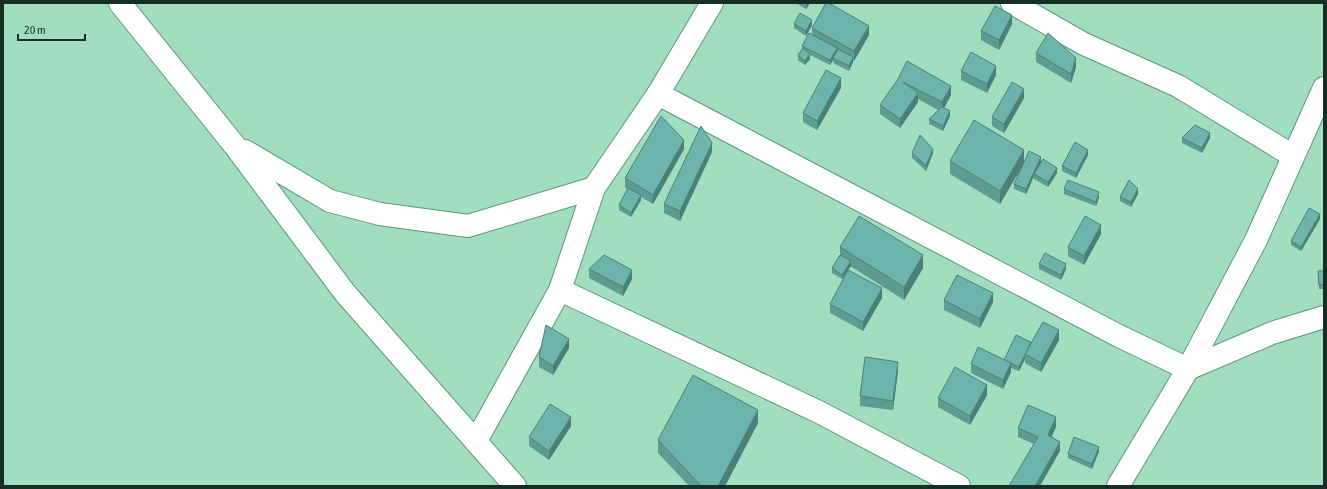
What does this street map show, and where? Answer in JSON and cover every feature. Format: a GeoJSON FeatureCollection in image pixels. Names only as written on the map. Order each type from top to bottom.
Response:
{"type":"FeatureCollection","features":[{"type":"Feature","properties":{"kind":"street"},"geometry":{"type":"LineString","coordinates":[[120,3],[235,146],[345,294],[515,486]]}},
{"type":"Feature","properties":{"kind":"street"},"geometry":{"type":"LineString","coordinates":[[476,441],[560,290],[594,188],[658,94],[712,3]]}},
{"type":"Feature","properties":{"kind":"street"},"geometry":{"type":"LineString","coordinates":[[1012,3],[1084,44],[1178,86],[1293,156]]}},
{"type":"Feature","properties":{"kind":"street"},"geometry":{"type":"LineString","coordinates":[[1118,486],[1188,369],[1256,240],[1324,88]]}},
{"type":"Feature","properties":{"kind":"street"},"geometry":{"type":"LineString","coordinates":[[658,94],[1112,332],[1188,369],[1272,333],[1324,317]]}},
{"type":"Feature","properties":{"kind":"street"},"geometry":{"type":"LineString","coordinates":[[235,146],[330,201],[380,214],[468,226],[594,188]]}},
{"type":"Feature","properties":{"kind":"street"},"geometry":{"type":"LineString","coordinates":[[560,290],[819,412],[959,486]]}},
{"type":"Feature","properties":{"kind":"building"},"geometry":{"type":"Polygon","coordinates":[[[826,3],[829,3],[869,26],[854,51],[812,28],[826,3]]]}},
{"type":"Feature","properties":{"kind":"building"},"geometry":{"type":"Polygon","coordinates":[[[995,6],[1012,15],[999,40],[981,31],[995,6]]]}},
{"type":"Feature","properties":{"kind":"building"},"geometry":{"type":"Polygon","coordinates":[[[800,13],[812,20],[806,31],[794,24],[800,13]]]}},
{"type":"Feature","properties":{"kind":"building"},"geometry":{"type":"Polygon","coordinates":[[[809,33],[837,48],[830,60],[802,46],[809,33]]]}},
{"type":"Feature","properties":{"kind":"building"},"geometry":{"type":"Polygon","coordinates":[[[1048,33],[1076,58],[1071,74],[1036,53],[1048,33]]]}},
{"type":"Feature","properties":{"kind":"building"},"geometry":{"type":"Polygon","coordinates":[[[803,48],[810,54],[805,61],[798,55],[803,48]]]}},
{"type":"Feature","properties":{"kind":"building"},"geometry":{"type":"Polygon","coordinates":[[[838,49],[853,57],[849,66],[833,58],[838,49]]]}},
{"type":"Feature","properties":{"kind":"building"},"geometry":{"type":"Polygon","coordinates":[[[971,52],[996,66],[987,84],[961,71],[971,52]]]}},
{"type":"Feature","properties":{"kind":"building"},"geometry":{"type":"Polygon","coordinates":[[[907,61],[951,86],[942,102],[903,82],[918,93],[900,119],[880,105],[898,79],[907,61]]]}},
{"type":"Feature","properties":{"kind":"building"},"geometry":{"type":"Polygon","coordinates":[[[826,70],[841,78],[817,121],[803,113],[826,70]]]}},
{"type":"Feature","properties":{"kind":"building"},"geometry":{"type":"Polygon","coordinates":[[[1012,82],[1024,89],[1004,124],[992,117],[1012,82]]]}},
{"type":"Feature","properties":{"kind":"building"},"geometry":{"type":"Polygon","coordinates":[[[942,107],[950,111],[943,126],[929,119],[942,107]]]}},
{"type":"Feature","properties":{"kind":"building"},"geometry":{"type":"Polygon","coordinates":[[[661,116],[684,140],[653,195],[625,178],[661,116]]]}},
{"type":"Feature","properties":{"kind":"building"},"geometry":{"type":"Polygon","coordinates":[[[974,120],[1024,150],[1000,191],[950,161],[974,120]]]}},
{"type":"Feature","properties":{"kind":"building"},"geometry":{"type":"Polygon","coordinates":[[[1195,125],[1210,133],[1202,148],[1182,138],[1195,125]]]}},
{"type":"Feature","properties":{"kind":"building"},"geometry":{"type":"Polygon","coordinates":[[[701,126],[712,143],[680,211],[664,204],[701,126]]]}},
{"type":"Feature","properties":{"kind":"building"},"geometry":{"type":"Polygon","coordinates":[[[920,135],[933,149],[926,166],[912,153],[920,135]]]}},
{"type":"Feature","properties":{"kind":"building"},"geometry":{"type":"Polygon","coordinates":[[[1075,142],[1088,150],[1076,173],[1062,166],[1075,142]]]}},
{"type":"Feature","properties":{"kind":"building"},"geometry":{"type":"Polygon","coordinates":[[[1029,151],[1041,157],[1026,189],[1014,184],[1029,151]]]}},
{"type":"Feature","properties":{"kind":"building"},"geometry":{"type":"Polygon","coordinates":[[[1043,159],[1057,168],[1048,182],[1034,174],[1043,159]]]}},
{"type":"Feature","properties":{"kind":"building"},"geometry":{"type":"Polygon","coordinates":[[[1068,180],[1099,192],[1096,202],[1064,189],[1068,180]]]}},
{"type":"Feature","properties":{"kind":"building"},"geometry":{"type":"Polygon","coordinates":[[[1129,180],[1138,189],[1131,202],[1120,197],[1129,180]]]}},
{"type":"Feature","properties":{"kind":"building"},"geometry":{"type":"Polygon","coordinates":[[[628,188],[641,195],[631,213],[619,205],[628,188]]]}},
{"type":"Feature","properties":{"kind":"building"},"geometry":{"type":"Polygon","coordinates":[[[1309,208],[1320,214],[1301,247],[1291,241],[1309,208]]]}},
{"type":"Feature","properties":{"kind":"building"},"geometry":{"type":"Polygon","coordinates":[[[859,216],[923,255],[904,287],[840,247],[859,216]]]}},
{"type":"Feature","properties":{"kind":"building"},"geometry":{"type":"Polygon","coordinates":[[[1085,216],[1101,225],[1084,256],[1068,247],[1085,216]]]}},
{"type":"Feature","properties":{"kind":"building"},"geometry":{"type":"Polygon","coordinates":[[[1045,253],[1066,264],[1061,275],[1039,264],[1045,253]]]}},
{"type":"Feature","properties":{"kind":"building"},"geometry":{"type":"Polygon","coordinates":[[[604,255],[632,270],[623,287],[589,269],[604,255]]]}},
{"type":"Feature","properties":{"kind":"building"},"geometry":{"type":"Polygon","coordinates":[[[840,255],[851,261],[842,275],[832,268],[840,255]]]}},
{"type":"Feature","properties":{"kind":"building"},"geometry":{"type":"Polygon","coordinates":[[[848,270],[882,288],[863,322],[830,304],[848,270]]]}},
{"type":"Feature","properties":{"kind":"building"},"geometry":{"type":"Polygon","coordinates":[[[1318,271],[1324,271],[1324,284],[1319,285],[1318,271]]]}},
{"type":"Feature","properties":{"kind":"building"},"geometry":{"type":"Polygon","coordinates":[[[957,275],[993,293],[980,319],[944,300],[957,275]]]}},
{"type":"Feature","properties":{"kind":"building"},"geometry":{"type":"Polygon","coordinates":[[[1043,322],[1059,330],[1041,363],[1025,354],[1043,322]]]}},
{"type":"Feature","properties":{"kind":"building"},"geometry":{"type":"Polygon","coordinates":[[[546,325],[569,339],[553,366],[539,357],[546,325]]]}},
{"type":"Feature","properties":{"kind":"building"},"geometry":{"type":"Polygon","coordinates":[[[1016,335],[1031,342],[1019,367],[1004,360],[1016,335]]]}},
{"type":"Feature","properties":{"kind":"building"},"geometry":{"type":"Polygon","coordinates":[[[978,347],[1011,363],[1003,380],[971,364],[978,347]]]}},
{"type":"Feature","properties":{"kind":"building"},"geometry":{"type":"Polygon","coordinates":[[[865,357],[898,362],[893,401],[860,396],[865,357]]]}},
{"type":"Feature","properties":{"kind":"building"},"geometry":{"type":"Polygon","coordinates":[[[955,367],[987,385],[970,416],[938,398],[955,367]]]}},
{"type":"Feature","properties":{"kind":"building"},"geometry":{"type":"Polygon","coordinates":[[[693,375],[758,410],[718,486],[701,486],[658,440],[693,375]]]}},
{"type":"Feature","properties":{"kind":"building"},"geometry":{"type":"Polygon","coordinates":[[[550,404],[571,417],[549,451],[529,437],[550,404]]]}},
{"type":"Feature","properties":{"kind":"building"},"geometry":{"type":"Polygon","coordinates":[[[1028,405],[1056,417],[1048,435],[1060,442],[1035,486],[1009,486],[1038,437],[1018,428],[1028,405]]]}},
{"type":"Feature","properties":{"kind":"building"},"geometry":{"type":"Polygon","coordinates":[[[1074,437],[1099,447],[1092,464],[1068,454],[1074,437]]]}}]}
